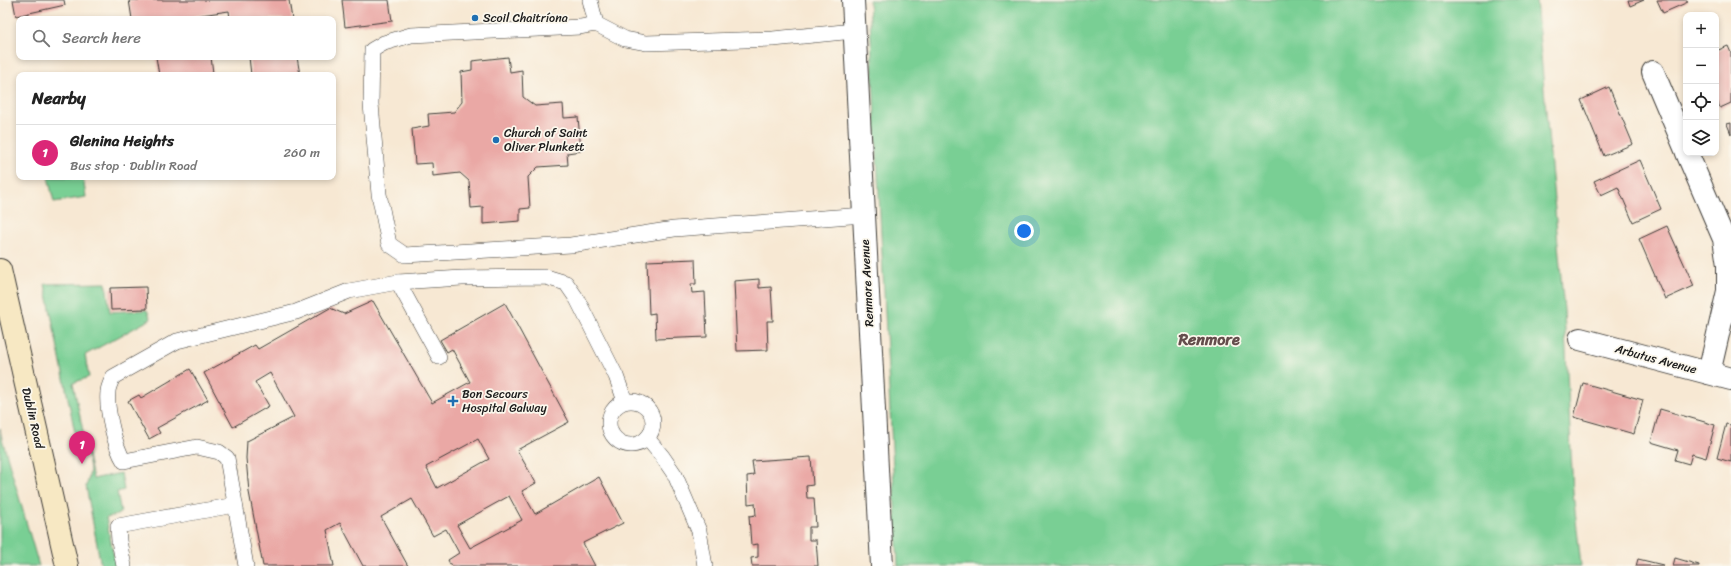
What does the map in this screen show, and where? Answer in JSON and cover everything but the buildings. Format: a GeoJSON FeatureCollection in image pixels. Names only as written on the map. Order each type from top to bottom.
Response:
{"type":"FeatureCollection","features":[{"type":"Feature","properties":{"kind":"main road","name":"Dublin Road"},"geometry":{"type":"LineString","coordinates":[[0,270],[67,566]]}},
{"type":"Feature","properties":{"kind":"street","name":"Renmore Avenue"},"geometry":{"type":"LineString","coordinates":[[852,0],[882,566]]}},
{"type":"Feature","properties":{"kind":"street"},"geometry":{"type":"LineString","coordinates":[[1652,72],[1683,143]]}},
{"type":"Feature","properties":{"kind":"street"},"geometry":{"type":"LineString","coordinates":[[1689,156],[1722,235],[1728,265],[1728,291],[1709,373]]}},
{"type":"Feature","properties":{"kind":"street","name":"Arbutus Avenue"},"geometry":{"type":"LineString","coordinates":[[1580,339],[1731,379]]}},
{"type":"Feature","properties":{"kind":"lane"},"geometry":{"type":"LineString","coordinates":[[590,0],[596,24]]}},
{"type":"Feature","properties":{"kind":"lane"},"geometry":{"type":"LineString","coordinates":[[854,30],[773,39],[646,43],[625,39],[596,24],[580,27],[410,35],[384,43],[372,50],[372,111],[379,194],[389,244],[405,255],[555,246],[674,230],[864,215]]}},
{"type":"Feature","properties":{"kind":"lane"},"geometry":{"type":"LineString","coordinates":[[246,566],[227,458],[219,452],[197,447],[124,461],[119,453],[111,423],[108,392],[113,377],[177,341],[296,312],[350,291],[398,282],[462,278],[546,277],[566,283],[577,299],[616,376],[624,401]]}},
{"type":"Feature","properties":{"kind":"lane"},"geometry":{"type":"LineString","coordinates":[[398,282],[440,357]]}},
{"type":"Feature","properties":{"kind":"lane"},"geometry":{"type":"LineString","coordinates":[[624,401],[632,401],[642,404],[648,408],[653,425],[647,438],[637,444],[628,445],[617,440],[610,431],[609,420],[613,410],[624,401]]}},
{"type":"Feature","properties":{"kind":"lane"},"geometry":{"type":"LineString","coordinates":[[647,438],[675,475],[699,531],[705,566]]}},
{"type":"Feature","properties":{"kind":"lane"},"geometry":{"type":"LineString","coordinates":[[124,566],[119,541],[118,526],[236,505]]}},
{"type":"Feature","properties":{"kind":"green space"},"geometry":{"type":"Polygon","coordinates":[[[869,0],[1536,0],[1564,310],[1573,492],[1581,566],[898,566],[869,0]]]}},
{"type":"Feature","properties":{"kind":"green space"},"geometry":{"type":"Polygon","coordinates":[[[49,180],[83,180],[86,197],[54,202],[49,180]]]}},
{"type":"Feature","properties":{"kind":"green space"},"geometry":{"type":"Polygon","coordinates":[[[106,283],[110,312],[147,310],[151,319],[85,355],[89,377],[73,383],[93,479],[121,473],[124,490],[117,492],[121,512],[117,515],[106,518],[116,566],[101,566],[86,486],[90,473],[90,467],[87,455],[76,438],[45,284],[106,283]]]}},
{"type":"Feature","properties":{"kind":"green space"},"geometry":{"type":"Polygon","coordinates":[[[0,428],[1,435],[39,566],[0,566],[0,428]]]}},
{"type":"Feature","properties":{"kind":"place","name":"Scoil Chaitríona"},"geometry":{"type":"Point","coordinates":[475,18]}},
{"type":"Feature","properties":{"kind":"place","name":"Church of Saint Oliver Plunkett"},"geometry":{"type":"Point","coordinates":[496,140]}},
{"type":"Feature","properties":{"kind":"place","name":"Bon Secours Hospital Galway"},"geometry":{"type":"Point","coordinates":[453,401]}},
{"type":"Feature","properties":{"kind":"place","name":"Glenina Heights"},"geometry":{"type":"Point","coordinates":[82,464]}},
{"type":"Feature","properties":{"kind":"district","name":"Renmore"},"geometry":{"type":"Point","coordinates":[1209,339]}}]}
